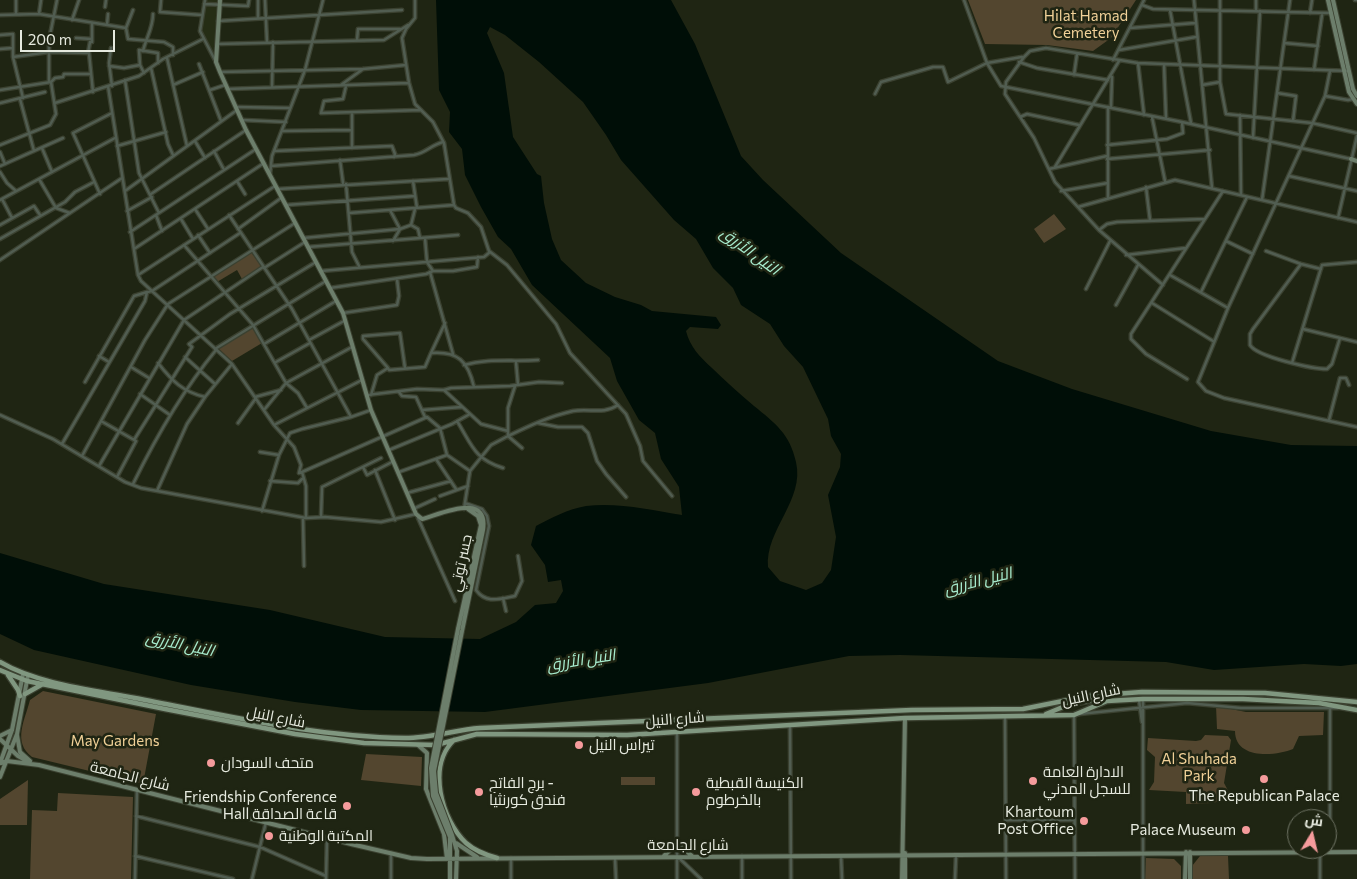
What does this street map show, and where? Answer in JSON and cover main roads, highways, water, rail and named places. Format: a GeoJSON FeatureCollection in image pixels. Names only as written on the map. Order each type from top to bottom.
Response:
{"type":"FeatureCollection","features":[{"type":"Feature","properties":{"kind":"main road"},"geometry":{"type":"LineString","coordinates":[[1328,0],[1357,104]]}},
{"type":"Feature","properties":{"kind":"main road"},"geometry":{"type":"LineString","coordinates":[[1333,0],[1347,72]]}},
{"type":"Feature","properties":{"kind":"main road","name":"جسر توتي"},"geometry":{"type":"LineString","coordinates":[[220,3],[216,62],[226,87],[238,108],[246,130],[343,313],[362,380],[369,395],[371,410],[396,473],[417,515],[465,506],[480,513],[484,518],[434,766],[436,794],[453,839]]}},
{"type":"Feature","properties":{"kind":"main road"},"geometry":{"type":"LineString","coordinates":[[1351,159],[1357,160]]}},
{"type":"Feature","properties":{"kind":"main road","name":"شارع النيل"},"geometry":{"type":"LineString","coordinates":[[0,662],[25,677],[43,684],[66,686]]}},
{"type":"Feature","properties":{"kind":"main road","name":"شارع النيل"},"geometry":{"type":"LineString","coordinates":[[0,670],[7,674],[223,717],[353,735],[421,738],[480,728],[950,709],[1036,708],[1077,698],[1108,694],[1243,692],[1334,698],[1350,701],[1357,707]]}},
{"type":"Feature","properties":{"kind":"main road"},"geometry":{"type":"LineString","coordinates":[[7,674],[22,695]]}},
{"type":"Feature","properties":{"kind":"main road"},"geometry":{"type":"LineString","coordinates":[[0,777],[17,734],[25,677]]}},
{"type":"Feature","properties":{"kind":"main road"},"geometry":{"type":"LineString","coordinates":[[0,764],[22,695],[43,684]]}},
{"type":"Feature","properties":{"kind":"main road"},"geometry":{"type":"LineString","coordinates":[[1140,693],[1141,699]]}},
{"type":"Feature","properties":{"kind":"main road"},"geometry":{"type":"LineString","coordinates":[[1042,715],[1070,704],[1105,698],[1108,694]]}},
{"type":"Feature","properties":{"kind":"main road","name":"شارع النيل"},"geometry":{"type":"LineString","coordinates":[[223,717],[273,730],[352,742],[436,744],[477,734],[602,736],[903,718],[1074,715],[1107,701],[1141,699],[1227,698],[1330,707],[1357,707]]}},
{"type":"Feature","properties":{"kind":"main road"},"geometry":{"type":"LineString","coordinates":[[1330,707],[1334,698]]}},
{"type":"Feature","properties":{"kind":"main road"},"geometry":{"type":"LineString","coordinates":[[947,717],[952,713],[950,709]]}},
{"type":"Feature","properties":{"kind":"main road"},"geometry":{"type":"LineString","coordinates":[[903,718],[903,849],[905,879]]}},
{"type":"Feature","properties":{"kind":"main road"},"geometry":{"type":"LineString","coordinates":[[273,730],[274,724]]}},
{"type":"Feature","properties":{"kind":"main road"},"geometry":{"type":"LineString","coordinates":[[0,738],[12,730]]}},
{"type":"Feature","properties":{"kind":"main road"},"geometry":{"type":"LineString","coordinates":[[17,734],[20,752],[33,763]]}},
{"type":"Feature","properties":{"kind":"main road"},"geometry":{"type":"LineString","coordinates":[[352,742],[353,735]]}},
{"type":"Feature","properties":{"kind":"main road","name":"شارع الجامعة"},"geometry":{"type":"LineString","coordinates":[[0,738],[22,759],[33,763],[411,858],[1357,852]]}},
{"type":"Feature","properties":{"kind":"main road"},"geometry":{"type":"LineString","coordinates":[[456,739],[442,757],[438,778],[447,812],[461,836],[475,849],[498,858]]}},
{"type":"Feature","properties":{"kind":"main road"},"geometry":{"type":"LineString","coordinates":[[416,744],[427,753],[426,788],[444,834],[449,859],[450,879]]}},
{"type":"Feature","properties":{"kind":"main road"},"geometry":{"type":"LineString","coordinates":[[0,746],[5,750]]}},
{"type":"Feature","properties":{"kind":"main road","name":"شارع الجامعة"},"geometry":{"type":"LineString","coordinates":[[0,764],[7,761],[33,763]]}},
{"type":"Feature","properties":{"kind":"main road"},"geometry":{"type":"LineString","coordinates":[[453,839],[461,836]]}},
{"type":"Feature","properties":{"kind":"main road"},"geometry":{"type":"LineString","coordinates":[[453,839],[479,858]]}},
{"type":"Feature","properties":{"kind":"main road"},"geometry":{"type":"LineString","coordinates":[[449,859],[453,839]]}},
{"type":"Feature","properties":{"kind":"main road"},"geometry":{"type":"LineString","coordinates":[[453,839],[456,879]]}},
{"type":"Feature","properties":{"kind":"main road"},"geometry":{"type":"LineString","coordinates":[[663,857],[677,843],[692,856]]}},
{"type":"Feature","properties":{"kind":"main road"},"geometry":{"type":"LineString","coordinates":[[1185,879],[1188,852]]}},
{"type":"Feature","properties":{"kind":"main road"},"geometry":{"type":"LineString","coordinates":[[1188,852],[1190,879]]}},
{"type":"Feature","properties":{"kind":"main road"},"geometry":{"type":"LineString","coordinates":[[902,879],[904,856]]}},
{"type":"Feature","properties":{"kind":"water","name":"النيل الأزرق"},"geometry":{"type":"Polygon","coordinates":[[[436,0],[671,0],[695,44],[741,156],[763,180],[841,253],[998,361],[1072,389],[1211,431],[1291,445],[1357,446],[1357,664],[1341,666],[1304,664],[1214,670],[1166,662],[900,655],[849,656],[708,683],[485,712],[361,710],[295,702],[191,685],[34,650],[0,634],[0,553],[104,584],[270,610],[385,637],[480,639],[516,622],[535,605],[556,603],[563,591],[561,580],[548,582],[545,565],[531,545],[536,526],[573,509],[598,505],[634,507],[682,515],[679,487],[661,459],[655,433],[639,420],[617,381],[610,358],[532,285],[511,249],[498,237],[465,175],[462,149],[449,132],[450,112],[439,90],[436,0]],[[490,27],[487,33],[504,73],[513,137],[537,174],[541,176],[544,203],[552,239],[561,260],[586,283],[615,297],[641,305],[652,311],[716,317],[721,325],[718,329],[690,327],[686,331],[690,342],[708,364],[781,430],[790,444],[796,462],[797,476],[795,489],[772,540],[768,567],[780,581],[806,590],[822,583],[831,570],[836,537],[828,495],[840,467],[841,454],[831,436],[828,419],[803,367],[784,346],[770,324],[741,305],[733,288],[713,268],[696,239],[674,220],[621,160],[583,102],[539,62],[505,35],[490,27]]]}},
{"type":"Feature","properties":{"kind":"place","name":"تيراس النيل"},"geometry":{"type":"Point","coordinates":[579,745]}},
{"type":"Feature","properties":{"kind":"place","name":"متحف السودان"},"geometry":{"type":"Point","coordinates":[211,763]}},
{"type":"Feature","properties":{"kind":"place","name":"The Republican Palace"},"geometry":{"type":"Point","coordinates":[1264,779]}},
{"type":"Feature","properties":{"kind":"place","name":"الادارة العامة للسجل المدني"},"geometry":{"type":"Point","coordinates":[1033,781]}},
{"type":"Feature","properties":{"kind":"place","name":"برج الفاتح - فندق كورنثيا"},"geometry":{"type":"Point","coordinates":[479,792]}},
{"type":"Feature","properties":{"kind":"place","name":"الكنيسة القبطية بالخرطوم"},"geometry":{"type":"Point","coordinates":[696,792]}},
{"type":"Feature","properties":{"kind":"place","name":"Friendship Conference Hall قاعة الصداقة"},"geometry":{"type":"Point","coordinates":[347,806]}},
{"type":"Feature","properties":{"kind":"place","name":"Khartoum Post Office"},"geometry":{"type":"Point","coordinates":[1084,821]}},
{"type":"Feature","properties":{"kind":"place","name":"Palace Museum"},"geometry":{"type":"Point","coordinates":[1246,830]}},
{"type":"Feature","properties":{"kind":"place","name":"المكتبة الوطنية"},"geometry":{"type":"Point","coordinates":[269,836]}},
{"type":"Feature","properties":{"kind":"park label","name":"Hilat Hamad Cemetery"},"geometry":{"type":"Point","coordinates":[1086,24]}},
{"type":"Feature","properties":{"kind":"park label","name":"May Gardens"},"geometry":{"type":"Point","coordinates":[115,741]}},
{"type":"Feature","properties":{"kind":"park label","name":"Al Shuhada Park"},"geometry":{"type":"Point","coordinates":[1199,768]}}]}
